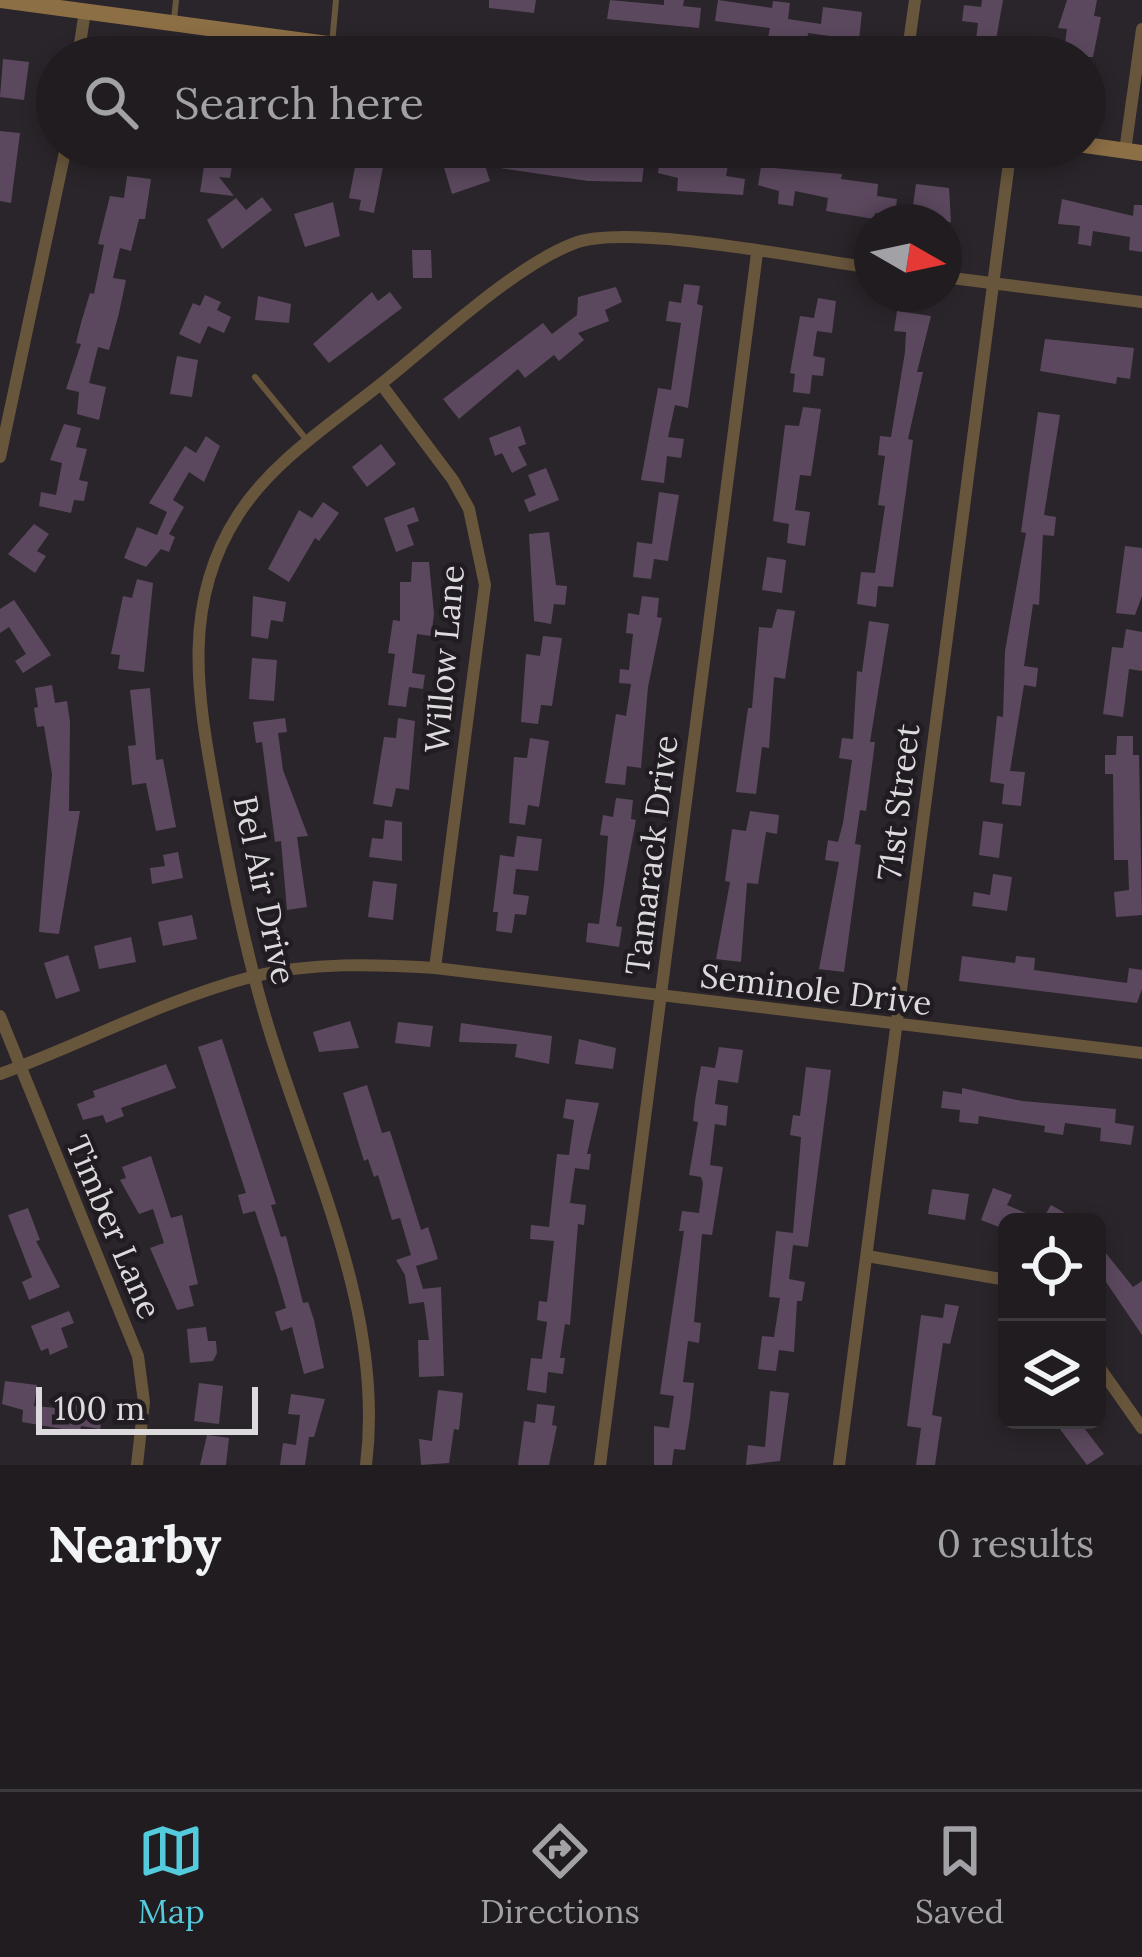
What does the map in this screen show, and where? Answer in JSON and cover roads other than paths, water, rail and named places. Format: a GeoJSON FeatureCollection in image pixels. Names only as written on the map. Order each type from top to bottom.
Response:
{"type":"FeatureCollection","features":[{"type":"Feature","properties":{"kind":"main road"},"geometry":{"type":"LineString","coordinates":[[0,0],[241,36]]}},
{"type":"Feature","properties":{"kind":"street"},"geometry":{"type":"LineString","coordinates":[[910,36],[915,0]]}},
{"type":"Feature","properties":{"kind":"street"},"geometry":{"type":"LineString","coordinates":[[81,36],[85,11]]}},
{"type":"Feature","properties":{"kind":"street"},"geometry":{"type":"LineString","coordinates":[[1134,152],[1142,29]]}},
{"type":"Feature","properties":{"kind":"street"},"geometry":{"type":"LineString","coordinates":[[0,458],[62,168]]}},
{"type":"Feature","properties":{"kind":"street","name":"71st Street"},"geometry":{"type":"LineString","coordinates":[[839,1465],[1008,168]]}},
{"type":"Feature","properties":{"kind":"street","name":"Bel Air Drive"},"geometry":{"type":"LineString","coordinates":[[366,1465],[371,1403],[364,1333],[254,976],[198,700],[196,636],[213,565],[236,518],[275,468],[521,275],[575,243],[622,236],[854,266]]}},
{"type":"Feature","properties":{"kind":"street","name":"Tamarack Drive"},"geometry":{"type":"LineString","coordinates":[[600,1465],[757,253]]}},
{"type":"Feature","properties":{"kind":"street"},"geometry":{"type":"LineString","coordinates":[[962,279],[1142,302]]}},
{"type":"Feature","properties":{"kind":"street","name":"Willow Lane"},"geometry":{"type":"LineString","coordinates":[[381,384],[461,494],[477,532],[485,585],[435,968]]}},
{"type":"Feature","properties":{"kind":"street","name":"Seminole Drive"},"geometry":{"type":"LineString","coordinates":[[0,1074],[166,1005],[254,976],[348,965],[435,968],[1142,1053]]}},
{"type":"Feature","properties":{"kind":"street","name":"Timber Lane"},"geometry":{"type":"LineString","coordinates":[[0,1016],[138,1356],[144,1402],[137,1465]]}},
{"type":"Feature","properties":{"kind":"street"},"geometry":{"type":"LineString","coordinates":[[866,1256],[998,1277]]}},
{"type":"Feature","properties":{"kind":"street"},"geometry":{"type":"LineString","coordinates":[[1106,1377],[1142,1428]]}},
{"type":"Feature","properties":{"kind":"lane"},"geometry":{"type":"LineString","coordinates":[[173,23],[176,0]]}},
{"type":"Feature","properties":{"kind":"lane"},"geometry":{"type":"LineString","coordinates":[[333,36],[336,0]]}},
{"type":"Feature","properties":{"kind":"lane"},"geometry":{"type":"LineString","coordinates":[[255,376],[308,442]]}}]}
